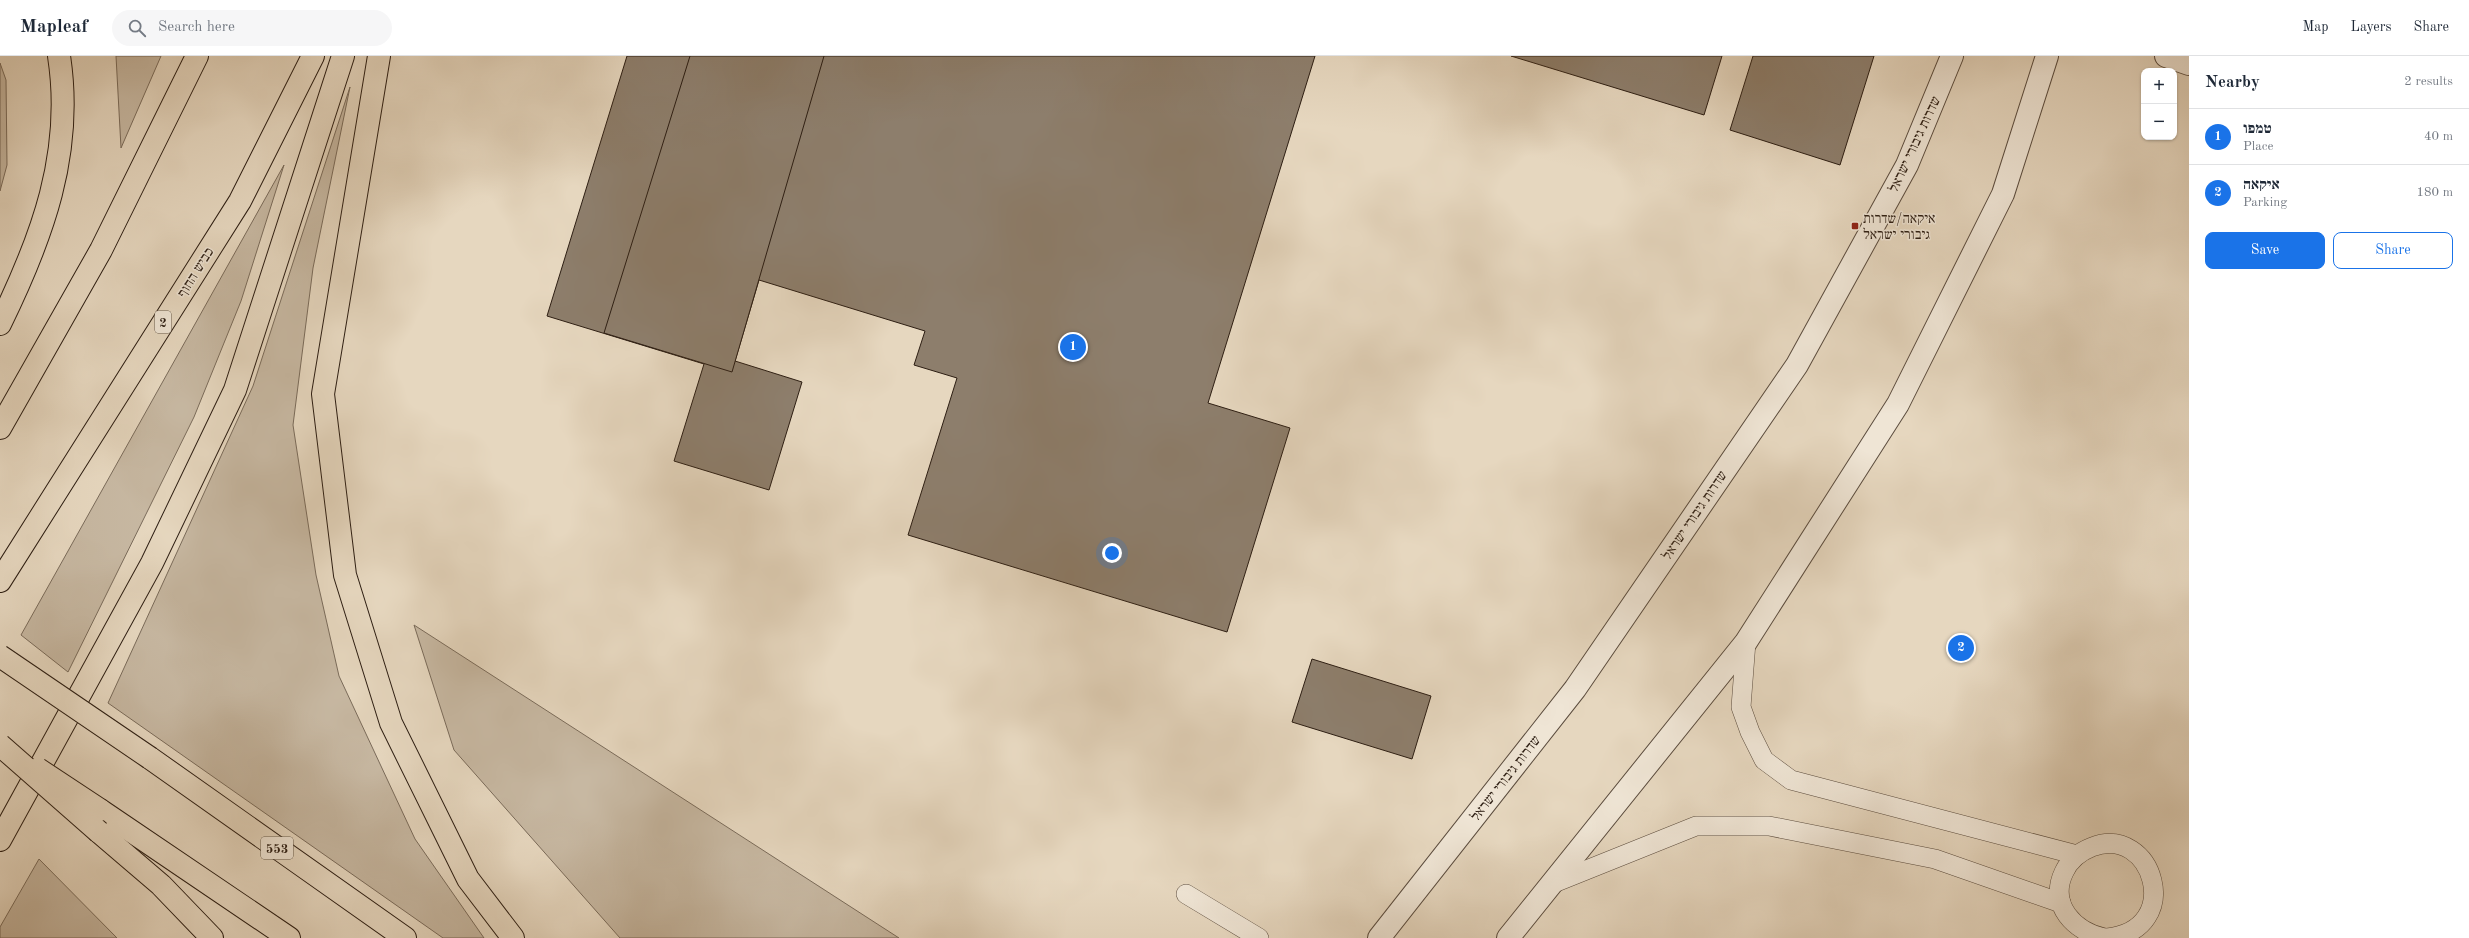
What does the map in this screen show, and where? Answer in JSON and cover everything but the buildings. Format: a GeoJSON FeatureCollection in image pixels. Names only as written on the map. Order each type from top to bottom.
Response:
{"type":"FeatureCollection","features":[{"type":"Feature","properties":{"kind":"main road"},"geometry":{"type":"LineString","coordinates":[[0,324],[19,286],[46,214],[58,168],[63,126],[63,82],[59,56]]}},
{"type":"Feature","properties":{"kind":"main road"},"geometry":{"type":"LineString","coordinates":[[0,428],[101,250],[197,56]]}},
{"type":"Feature","properties":{"kind":"main road","name":"כביש החוף"},"geometry":{"type":"LineString","coordinates":[[0,581],[240,201],[313,56]]}},
{"type":"Feature","properties":{"kind":"main road"},"geometry":{"type":"LineString","coordinates":[[0,840],[152,563],[235,390],[343,56]]}},
{"type":"Feature","properties":{"kind":"main road"},"geometry":{"type":"LineString","coordinates":[[380,56],[323,394],[345,575],[391,723],[468,879],[513,938]]}},
{"type":"Feature","properties":{"kind":"main road","name":"553"},"geometry":{"type":"LineString","coordinates":[[0,656],[150,758],[405,938]]}},
{"type":"Feature","properties":{"kind":"main road"},"geometry":{"type":"LineString","coordinates":[[0,745],[100,810],[289,938]]}},
{"type":"Feature","properties":{"kind":"main road"},"geometry":{"type":"LineString","coordinates":[[0,745],[161,885],[212,938]]}},
{"type":"Feature","properties":{"kind":"street","name":"שדרות גיבורי ישראל"},"geometry":{"type":"LineString","coordinates":[[1379,938],[1575,688],[1797,365],[1908,164],[1952,56]]}},
{"type":"Feature","properties":{"kind":"street"},"geometry":{"type":"LineString","coordinates":[[1508,938],[1554,883],[1746,642],[1898,404],[2003,194],[2047,56]]}},
{"type":"Feature","properties":{"kind":"street"},"geometry":{"type":"LineString","coordinates":[[2166,56],[2189,64]]}},
{"type":"Feature","properties":{"kind":"lane"},"geometry":{"type":"LineString","coordinates":[[1746,642],[1741,707],[1750,732],[1764,760],[1791,780],[2077,855]]}},
{"type":"Feature","properties":{"kind":"lane"},"geometry":{"type":"LineString","coordinates":[[1554,883],[1696,826],[1769,826],[1935,859],[2061,903]]}},
{"type":"Feature","properties":{"kind":"lane"},"geometry":{"type":"LineString","coordinates":[[2114,844],[2129,849],[2142,859],[2151,872],[2154,888],[2153,904],[2146,919],[2134,930],[2121,936],[2106,938],[2091,935],[2078,928],[2068,917],[2061,903],[2060,888],[2063,873],[2071,860],[2077,855],[2098,845],[2114,844]]}},
{"type":"Feature","properties":{"kind":"lane"},"geometry":{"type":"LineString","coordinates":[[1186,894],[1259,938]]}},
{"type":"Feature","properties":{"kind":"shaded area"},"geometry":{"type":"Polygon","coordinates":[[[116,56],[161,56],[121,148],[116,56]]]}},
{"type":"Feature","properties":{"kind":"shaded area"},"geometry":{"type":"Polygon","coordinates":[[[0,63],[6,80],[7,165],[0,191],[0,63]]]}},
{"type":"Feature","properties":{"kind":"shaded area"},"geometry":{"type":"Polygon","coordinates":[[[350,87],[313,268],[293,425],[316,575],[339,676],[415,839],[484,938],[443,938],[108,703],[253,386],[350,87]]]}},
{"type":"Feature","properties":{"kind":"shaded area"},"geometry":{"type":"Polygon","coordinates":[[[284,165],[241,301],[194,417],[68,672],[21,635],[284,165]]]}},
{"type":"Feature","properties":{"kind":"shaded area"},"geometry":{"type":"Polygon","coordinates":[[[414,625],[899,938],[620,938],[454,750],[414,625]]]}},
{"type":"Feature","properties":{"kind":"shaded area"},"geometry":{"type":"Polygon","coordinates":[[[39,859],[117,938],[0,938],[0,927],[39,859]]]}},
{"type":"Feature","properties":{"kind":"place","name":"איקאה/שדרות גיבורי ישראל"},"geometry":{"type":"Point","coordinates":[1855,226]}},
{"type":"Feature","properties":{"kind":"place","name":"טמפו"},"geometry":{"type":"Point","coordinates":[1073,347]}},
{"type":"Feature","properties":{"kind":"place","name":"איקאה"},"geometry":{"type":"Point","coordinates":[1961,648]}}]}
